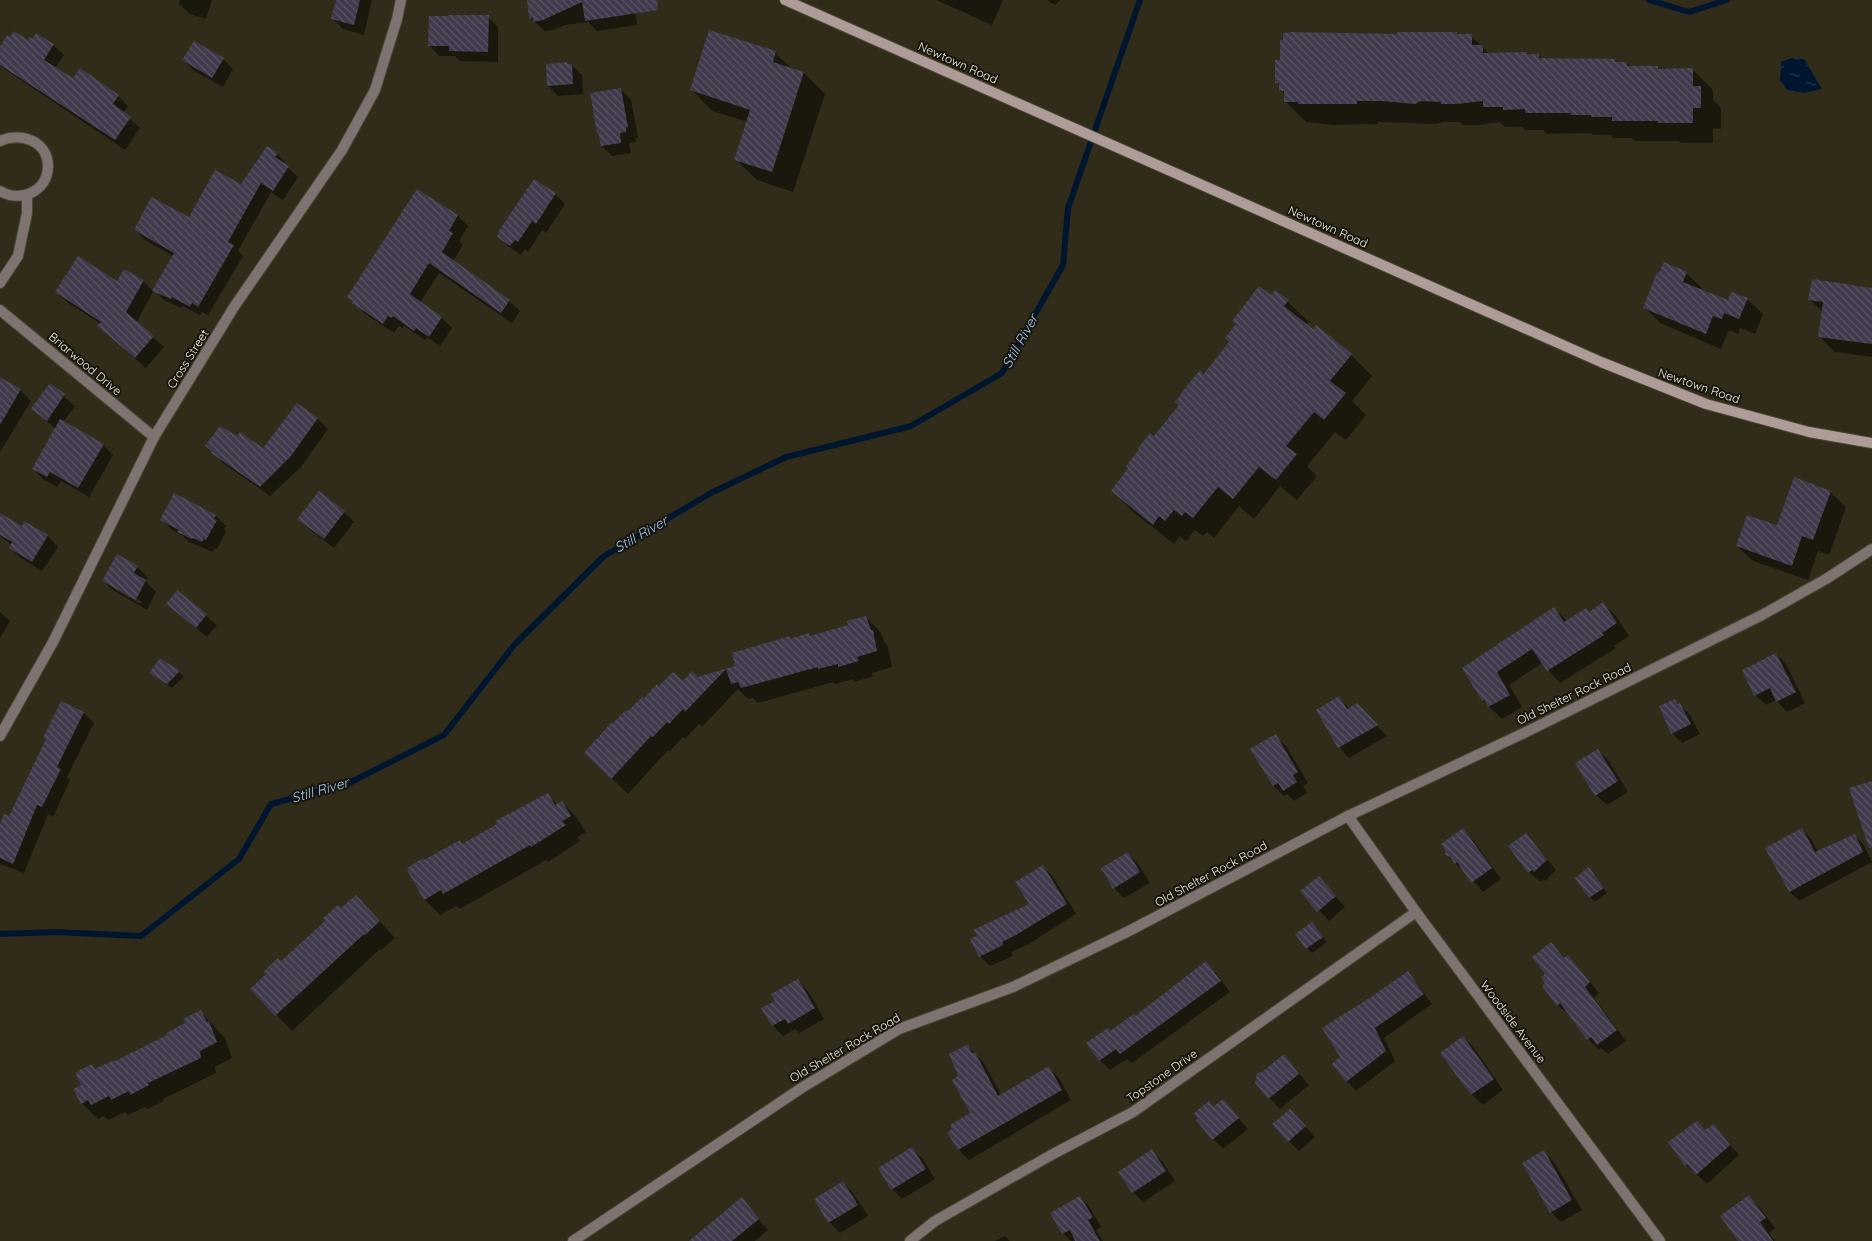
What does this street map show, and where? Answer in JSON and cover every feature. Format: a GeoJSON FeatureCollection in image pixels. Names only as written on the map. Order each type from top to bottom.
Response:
{"type":"FeatureCollection","features":[{"type":"Feature","properties":{"kind":"main road","name":"Newtown Road"},"geometry":{"type":"LineString","coordinates":[[785,0],[1601,362],[1706,404],[1809,432],[1872,443]]}},
{"type":"Feature","properties":{"kind":"street","name":"Cross Street"},"geometry":{"type":"LineString","coordinates":[[0,736],[53,642],[154,437],[234,308],[342,150],[375,90],[401,0]]}},
{"type":"Feature","properties":{"kind":"street"},"geometry":{"type":"LineString","coordinates":[[0,142],[10,137],[20,136],[33,140],[41,148],[46,157],[48,167],[45,179],[39,188],[27,196],[6,195],[0,191]]}},
{"type":"Feature","properties":{"kind":"street"},"geometry":{"type":"LineString","coordinates":[[0,283],[18,256],[27,213],[27,196]]}},
{"type":"Feature","properties":{"kind":"street","name":"Briarwood Drive"},"geometry":{"type":"LineString","coordinates":[[0,310],[154,437]]}},
{"type":"Feature","properties":{"kind":"street","name":"Old Shelter Rock Road"},"geometry":{"type":"LineString","coordinates":[[573,1241],[803,1087],[899,1029],[1012,986],[1109,941],[1348,816],[1524,733],[1762,615],[1826,579],[1872,549]]}},
{"type":"Feature","properties":{"kind":"street","name":"Woodside Avenue"},"geometry":{"type":"LineString","coordinates":[[1348,816],[1416,912],[1660,1241]]}},
{"type":"Feature","properties":{"kind":"street","name":"Topstone Drive"},"geometry":{"type":"LineString","coordinates":[[910,1241],[944,1216],[1053,1154],[1133,1112],[1416,912]]}},
{"type":"Feature","properties":{"kind":"water"},"geometry":{"type":"Polygon","coordinates":[[[1791,58],[1804,59],[1822,89],[1804,93],[1787,90],[1780,80],[1781,62],[1791,58]]]}},
{"type":"Feature","properties":{"kind":"building"},"geometry":{"type":"Polygon","coordinates":[[[336,0],[360,0],[354,25],[331,19],[336,0]]]}},
{"type":"Feature","properties":{"kind":"building"},"geometry":{"type":"Polygon","coordinates":[[[527,0],[657,0],[658,10],[585,21],[582,2],[543,20],[533,22],[533,18],[529,19],[527,0]]]}},
{"type":"Feature","properties":{"kind":"building"},"geometry":{"type":"Polygon","coordinates":[[[489,15],[488,52],[449,51],[449,46],[428,46],[429,16],[489,15]]]}},
{"type":"Feature","properties":{"kind":"building"},"geometry":{"type":"Polygon","coordinates":[[[709,30],[776,51],[773,62],[804,72],[772,172],[734,160],[750,110],[690,90],[709,30]]]}},
{"type":"Feature","properties":{"kind":"building"},"geometry":{"type":"Polygon","coordinates":[[[14,31],[28,40],[29,37],[32,39],[36,33],[54,44],[44,60],[73,78],[80,68],[119,95],[113,104],[131,117],[115,140],[0,65],[0,47],[7,35],[10,37],[14,31]]]}},
{"type":"Feature","properties":{"kind":"building"},"geometry":{"type":"Polygon","coordinates":[[[1397,32],[1457,32],[1457,34],[1472,34],[1472,45],[1483,45],[1483,53],[1527,52],[1527,54],[1539,54],[1539,58],[1615,59],[1615,62],[1627,62],[1627,66],[1658,66],[1658,69],[1693,68],[1693,86],[1701,86],[1701,108],[1693,108],[1693,123],[1658,123],[1658,121],[1612,121],[1612,117],[1591,117],[1591,115],[1571,115],[1571,113],[1525,113],[1525,109],[1503,110],[1503,107],[1483,107],[1483,101],[1457,104],[1421,101],[1415,104],[1382,101],[1357,101],[1357,104],[1298,104],[1298,102],[1284,102],[1284,91],[1279,91],[1279,83],[1275,83],[1275,60],[1280,60],[1280,40],[1283,40],[1283,33],[1398,34],[1397,32]]]}},
{"type":"Feature","properties":{"kind":"building"},"geometry":{"type":"Polygon","coordinates":[[[194,41],[224,58],[212,78],[182,60],[194,41]]]}},
{"type":"Feature","properties":{"kind":"building"},"geometry":{"type":"Polygon","coordinates":[[[567,62],[567,64],[572,64],[573,84],[547,86],[546,64],[567,62]]]}},
{"type":"Feature","properties":{"kind":"building"},"geometry":{"type":"Polygon","coordinates":[[[621,88],[628,127],[626,132],[620,133],[621,143],[601,146],[590,93],[621,88]]]}},
{"type":"Feature","properties":{"kind":"building"},"geometry":{"type":"Polygon","coordinates":[[[267,146],[278,153],[275,157],[289,166],[273,191],[261,183],[228,242],[234,245],[198,307],[192,303],[190,307],[172,297],[171,299],[152,291],[174,253],[134,230],[151,197],[189,217],[215,170],[241,184],[267,146]]]}},
{"type":"Feature","properties":{"kind":"building"},"geometry":{"type":"Polygon","coordinates":[[[534,179],[556,193],[536,224],[532,221],[518,242],[515,240],[510,246],[497,237],[500,229],[534,179]]]}},
{"type":"Feature","properties":{"kind":"building"},"geometry":{"type":"Polygon","coordinates":[[[417,189],[458,215],[449,231],[453,233],[442,252],[510,300],[501,313],[429,263],[410,294],[442,317],[429,337],[416,328],[414,331],[393,316],[392,318],[388,316],[383,324],[352,303],[353,301],[347,297],[417,189]]]}},
{"type":"Feature","properties":{"kind":"building"},"geometry":{"type":"Polygon","coordinates":[[[78,256],[117,281],[124,269],[144,280],[126,312],[154,336],[135,358],[97,326],[101,322],[55,292],[78,256]]]}},
{"type":"Feature","properties":{"kind":"building"},"geometry":{"type":"Polygon","coordinates":[[[1664,262],[1687,272],[1683,282],[1728,300],[1731,292],[1748,298],[1739,319],[1724,313],[1722,319],[1713,316],[1706,334],[1643,308],[1657,272],[1659,273],[1664,262]]]}},
{"type":"Feature","properties":{"kind":"building"},"geometry":{"type":"Polygon","coordinates":[[[1812,279],[1872,288],[1872,344],[1818,337],[1823,302],[1808,300],[1812,279]]]}},
{"type":"Feature","properties":{"kind":"building"},"geometry":{"type":"Polygon","coordinates":[[[1259,286],[1271,295],[1275,290],[1289,300],[1284,306],[1313,329],[1316,325],[1352,354],[1330,381],[1346,393],[1324,420],[1314,412],[1286,446],[1297,454],[1276,480],[1259,467],[1233,499],[1218,487],[1193,518],[1185,512],[1182,516],[1174,510],[1165,521],[1159,516],[1153,525],[1111,491],[1128,468],[1126,466],[1138,448],[1150,433],[1154,436],[1179,405],[1175,402],[1189,383],[1200,370],[1204,374],[1229,342],[1225,338],[1236,324],[1232,321],[1259,286]]]}},
{"type":"Feature","properties":{"kind":"building"},"geometry":{"type":"Polygon","coordinates":[[[0,377],[21,389],[0,425],[0,377]]]}},
{"type":"Feature","properties":{"kind":"building"},"geometry":{"type":"Polygon","coordinates":[[[50,383],[65,394],[47,421],[31,409],[50,383]]]}},
{"type":"Feature","properties":{"kind":"building"},"geometry":{"type":"Polygon","coordinates":[[[297,403],[318,418],[291,456],[260,487],[211,453],[212,451],[205,446],[220,426],[237,436],[240,432],[263,448],[297,403]]]}},
{"type":"Feature","properties":{"kind":"building"},"geometry":{"type":"Polygon","coordinates":[[[60,419],[104,444],[78,488],[50,472],[47,477],[32,469],[60,419]]]}},
{"type":"Feature","properties":{"kind":"building"},"geometry":{"type":"Polygon","coordinates":[[[1794,477],[1831,491],[1813,540],[1802,536],[1792,566],[1736,546],[1747,515],[1777,525],[1794,477]]]}},
{"type":"Feature","properties":{"kind":"building"},"geometry":{"type":"Polygon","coordinates":[[[319,491],[345,511],[324,539],[297,519],[319,491]]]}},
{"type":"Feature","properties":{"kind":"building"},"geometry":{"type":"Polygon","coordinates":[[[174,493],[216,515],[214,519],[217,520],[206,540],[204,539],[202,542],[192,539],[177,532],[179,530],[160,520],[174,493]]]}},
{"type":"Feature","properties":{"kind":"building"},"geometry":{"type":"Polygon","coordinates":[[[0,513],[22,526],[24,521],[48,535],[32,562],[9,548],[12,542],[0,535],[0,513]]]}},
{"type":"Feature","properties":{"kind":"building"},"geometry":{"type":"Polygon","coordinates":[[[117,554],[138,566],[134,573],[146,580],[136,600],[102,581],[117,554]]]}},
{"type":"Feature","properties":{"kind":"building"},"geometry":{"type":"Polygon","coordinates":[[[177,590],[207,614],[196,628],[166,604],[177,590]]]}},
{"type":"Feature","properties":{"kind":"building"},"geometry":{"type":"Polygon","coordinates":[[[1603,602],[1617,623],[1602,633],[1604,635],[1547,671],[1532,649],[1497,672],[1510,695],[1488,707],[1484,700],[1482,701],[1462,668],[1554,607],[1564,622],[1586,608],[1589,612],[1603,602]]]}},
{"type":"Feature","properties":{"kind":"building"},"geometry":{"type":"Polygon","coordinates":[[[866,616],[871,630],[873,630],[877,651],[857,657],[859,661],[838,667],[838,664],[818,669],[818,667],[741,688],[738,682],[731,684],[726,669],[685,712],[683,709],[669,724],[667,722],[653,737],[651,736],[611,779],[584,753],[611,723],[626,710],[628,711],[642,697],[644,698],[657,684],[659,686],[673,672],[683,681],[692,671],[698,677],[735,666],[732,653],[790,636],[790,639],[809,633],[810,636],[848,625],[847,621],[866,616]]]}},
{"type":"Feature","properties":{"kind":"building"},"geometry":{"type":"Polygon","coordinates":[[[1776,653],[1796,692],[1776,702],[1770,688],[1754,696],[1742,670],[1776,653]]]}},
{"type":"Feature","properties":{"kind":"building"},"geometry":{"type":"Polygon","coordinates":[[[160,658],[180,671],[167,684],[149,673],[160,658]]]}},
{"type":"Feature","properties":{"kind":"building"},"geometry":{"type":"Polygon","coordinates":[[[1339,696],[1347,709],[1357,703],[1378,725],[1338,748],[1316,710],[1339,696]]]}},
{"type":"Feature","properties":{"kind":"building"},"geometry":{"type":"Polygon","coordinates":[[[1675,699],[1678,704],[1680,703],[1691,724],[1671,734],[1659,706],[1675,699]]]}},
{"type":"Feature","properties":{"kind":"building"},"geometry":{"type":"Polygon","coordinates":[[[61,701],[84,712],[57,767],[61,769],[42,807],[37,805],[13,864],[0,858],[0,824],[4,814],[9,816],[46,739],[43,738],[61,701]]]}},
{"type":"Feature","properties":{"kind":"building"},"geometry":{"type":"Polygon","coordinates":[[[1276,734],[1298,772],[1293,775],[1297,782],[1283,791],[1278,783],[1273,786],[1250,749],[1276,734]]]}},
{"type":"Feature","properties":{"kind":"building"},"geometry":{"type":"Polygon","coordinates":[[[1598,749],[1618,781],[1595,796],[1575,763],[1598,749]]]}},
{"type":"Feature","properties":{"kind":"building"},"geometry":{"type":"Polygon","coordinates":[[[1872,781],[1872,848],[1869,848],[1849,788],[1872,781]]]}},
{"type":"Feature","properties":{"kind":"building"},"geometry":{"type":"Polygon","coordinates":[[[548,793],[555,805],[562,801],[571,816],[562,821],[566,825],[531,847],[530,845],[443,894],[441,890],[424,900],[407,868],[460,840],[462,844],[497,824],[495,821],[548,793]]]}},
{"type":"Feature","properties":{"kind":"building"},"geometry":{"type":"Polygon","coordinates":[[[1463,828],[1492,868],[1471,883],[1457,862],[1455,864],[1450,857],[1445,855],[1446,851],[1441,844],[1463,828]]]}},
{"type":"Feature","properties":{"kind":"building"},"geometry":{"type":"Polygon","coordinates":[[[1802,828],[1815,852],[1855,834],[1863,852],[1789,892],[1765,848],[1802,828]]]}},
{"type":"Feature","properties":{"kind":"building"},"geometry":{"type":"Polygon","coordinates":[[[1526,833],[1547,860],[1534,872],[1532,870],[1528,873],[1508,846],[1526,833]]]}},
{"type":"Feature","properties":{"kind":"building"},"geometry":{"type":"Polygon","coordinates":[[[1128,852],[1140,872],[1113,889],[1101,868],[1128,852]]]}},
{"type":"Feature","properties":{"kind":"building"},"geometry":{"type":"Polygon","coordinates":[[[1043,865],[1067,904],[1002,942],[1003,945],[979,957],[970,939],[978,935],[973,930],[1029,904],[1015,882],[1043,865]]]}},
{"type":"Feature","properties":{"kind":"building"},"geometry":{"type":"Polygon","coordinates":[[[1589,867],[1604,888],[1589,898],[1575,878],[1589,867]]]}},
{"type":"Feature","properties":{"kind":"building"},"geometry":{"type":"Polygon","coordinates":[[[1319,876],[1336,896],[1317,912],[1300,891],[1319,876]]]}},
{"type":"Feature","properties":{"kind":"building"},"geometry":{"type":"Polygon","coordinates":[[[356,895],[380,921],[275,1016],[250,989],[266,974],[264,971],[278,958],[281,961],[325,921],[323,918],[338,905],[341,908],[356,895]]]}},
{"type":"Feature","properties":{"kind":"building"},"geometry":{"type":"Polygon","coordinates":[[[1312,922],[1323,937],[1306,949],[1295,934],[1312,922]]]}},
{"type":"Feature","properties":{"kind":"building"},"geometry":{"type":"Polygon","coordinates":[[[1551,942],[1564,958],[1568,955],[1590,982],[1585,987],[1617,1030],[1597,1045],[1591,1037],[1587,1040],[1560,1003],[1557,1006],[1542,986],[1545,983],[1541,977],[1545,974],[1532,957],[1551,942]]]}},
{"type":"Feature","properties":{"kind":"building"},"geometry":{"type":"Polygon","coordinates":[[[1206,961],[1221,981],[1120,1054],[1116,1049],[1099,1061],[1086,1043],[1108,1028],[1110,1031],[1134,1014],[1135,1016],[1206,961]]]}},
{"type":"Feature","properties":{"kind":"building"},"geometry":{"type":"Polygon","coordinates":[[[1408,971],[1424,994],[1375,1028],[1386,1051],[1346,1082],[1332,1064],[1340,1057],[1322,1028],[1408,971]]]}},
{"type":"Feature","properties":{"kind":"building"},"geometry":{"type":"Polygon","coordinates":[[[798,979],[815,1008],[788,1024],[785,1019],[772,1026],[761,1008],[775,1001],[771,994],[798,979]]]}},
{"type":"Feature","properties":{"kind":"building"},"geometry":{"type":"Polygon","coordinates":[[[201,1010],[207,1022],[209,1021],[217,1042],[200,1051],[201,1058],[148,1083],[149,1085],[130,1095],[129,1091],[111,1100],[109,1096],[91,1105],[88,1100],[81,1104],[73,1089],[81,1085],[76,1072],[92,1064],[95,1069],[115,1061],[167,1035],[166,1033],[185,1023],[183,1019],[201,1010]]]}},
{"type":"Feature","properties":{"kind":"building"},"geometry":{"type":"Polygon","coordinates":[[[1463,1036],[1494,1079],[1471,1095],[1440,1053],[1463,1036]]]}},
{"type":"Feature","properties":{"kind":"building"},"geometry":{"type":"Polygon","coordinates":[[[968,1044],[972,1053],[975,1052],[998,1096],[1049,1066],[1062,1090],[958,1150],[947,1132],[952,1129],[950,1125],[970,1113],[952,1080],[958,1076],[949,1054],[968,1044]]]}},
{"type":"Feature","properties":{"kind":"building"},"geometry":{"type":"Polygon","coordinates":[[[1284,1054],[1299,1074],[1268,1099],[1255,1083],[1257,1073],[1262,1072],[1284,1054]]]}},
{"type":"Feature","properties":{"kind":"building"},"geometry":{"type":"Polygon","coordinates":[[[1223,1099],[1239,1118],[1212,1140],[1196,1120],[1198,1119],[1194,1113],[1209,1101],[1213,1107],[1223,1099]]]}},
{"type":"Feature","properties":{"kind":"building"},"geometry":{"type":"Polygon","coordinates":[[[1290,1109],[1306,1126],[1288,1142],[1272,1124],[1290,1109]]]}},
{"type":"Feature","properties":{"kind":"building"},"geometry":{"type":"Polygon","coordinates":[[[1697,1121],[1705,1130],[1714,1124],[1730,1145],[1696,1175],[1687,1164],[1685,1166],[1668,1142],[1697,1121]]]}},
{"type":"Feature","properties":{"kind":"building"},"geometry":{"type":"Polygon","coordinates":[[[912,1147],[926,1169],[891,1190],[878,1168],[912,1147]]]}},
{"type":"Feature","properties":{"kind":"building"},"geometry":{"type":"Polygon","coordinates":[[[1152,1149],[1166,1171],[1132,1193],[1118,1172],[1152,1149]]]}},
{"type":"Feature","properties":{"kind":"building"},"geometry":{"type":"Polygon","coordinates":[[[1544,1150],[1572,1200],[1550,1213],[1522,1163],[1544,1150]]]}},
{"type":"Feature","properties":{"kind":"building"},"geometry":{"type":"Polygon","coordinates":[[[843,1181],[858,1205],[828,1223],[814,1199],[843,1181]]]}},
{"type":"Feature","properties":{"kind":"building"},"geometry":{"type":"Polygon","coordinates":[[[1749,1195],[1766,1218],[1760,1222],[1773,1241],[1738,1241],[1720,1216],[1749,1195]]]}},
{"type":"Feature","properties":{"kind":"building"},"geometry":{"type":"Polygon","coordinates":[[[1080,1196],[1093,1217],[1088,1220],[1100,1241],[1075,1241],[1070,1230],[1062,1234],[1050,1213],[1080,1196]]]}},
{"type":"Feature","properties":{"kind":"building"},"geometry":{"type":"Polygon","coordinates":[[[742,1197],[759,1219],[732,1241],[689,1241],[742,1197]]]}},
{"type":"Feature","properties":{"kind":"waterway","name":"Still River"},"geometry":{"type":"LineString","coordinates":[[0,934],[56,932],[141,936],[239,859],[271,804],[349,783],[444,735],[515,644],[604,556],[711,493],[786,457],[911,426],[1002,373],[1063,265],[1068,208],[1140,0]]}},
{"type":"Feature","properties":{"kind":"waterway","name":"Still River"},"geometry":{"type":"LineString","coordinates":[[1649,0],[1689,12],[1727,0]]}}]}
